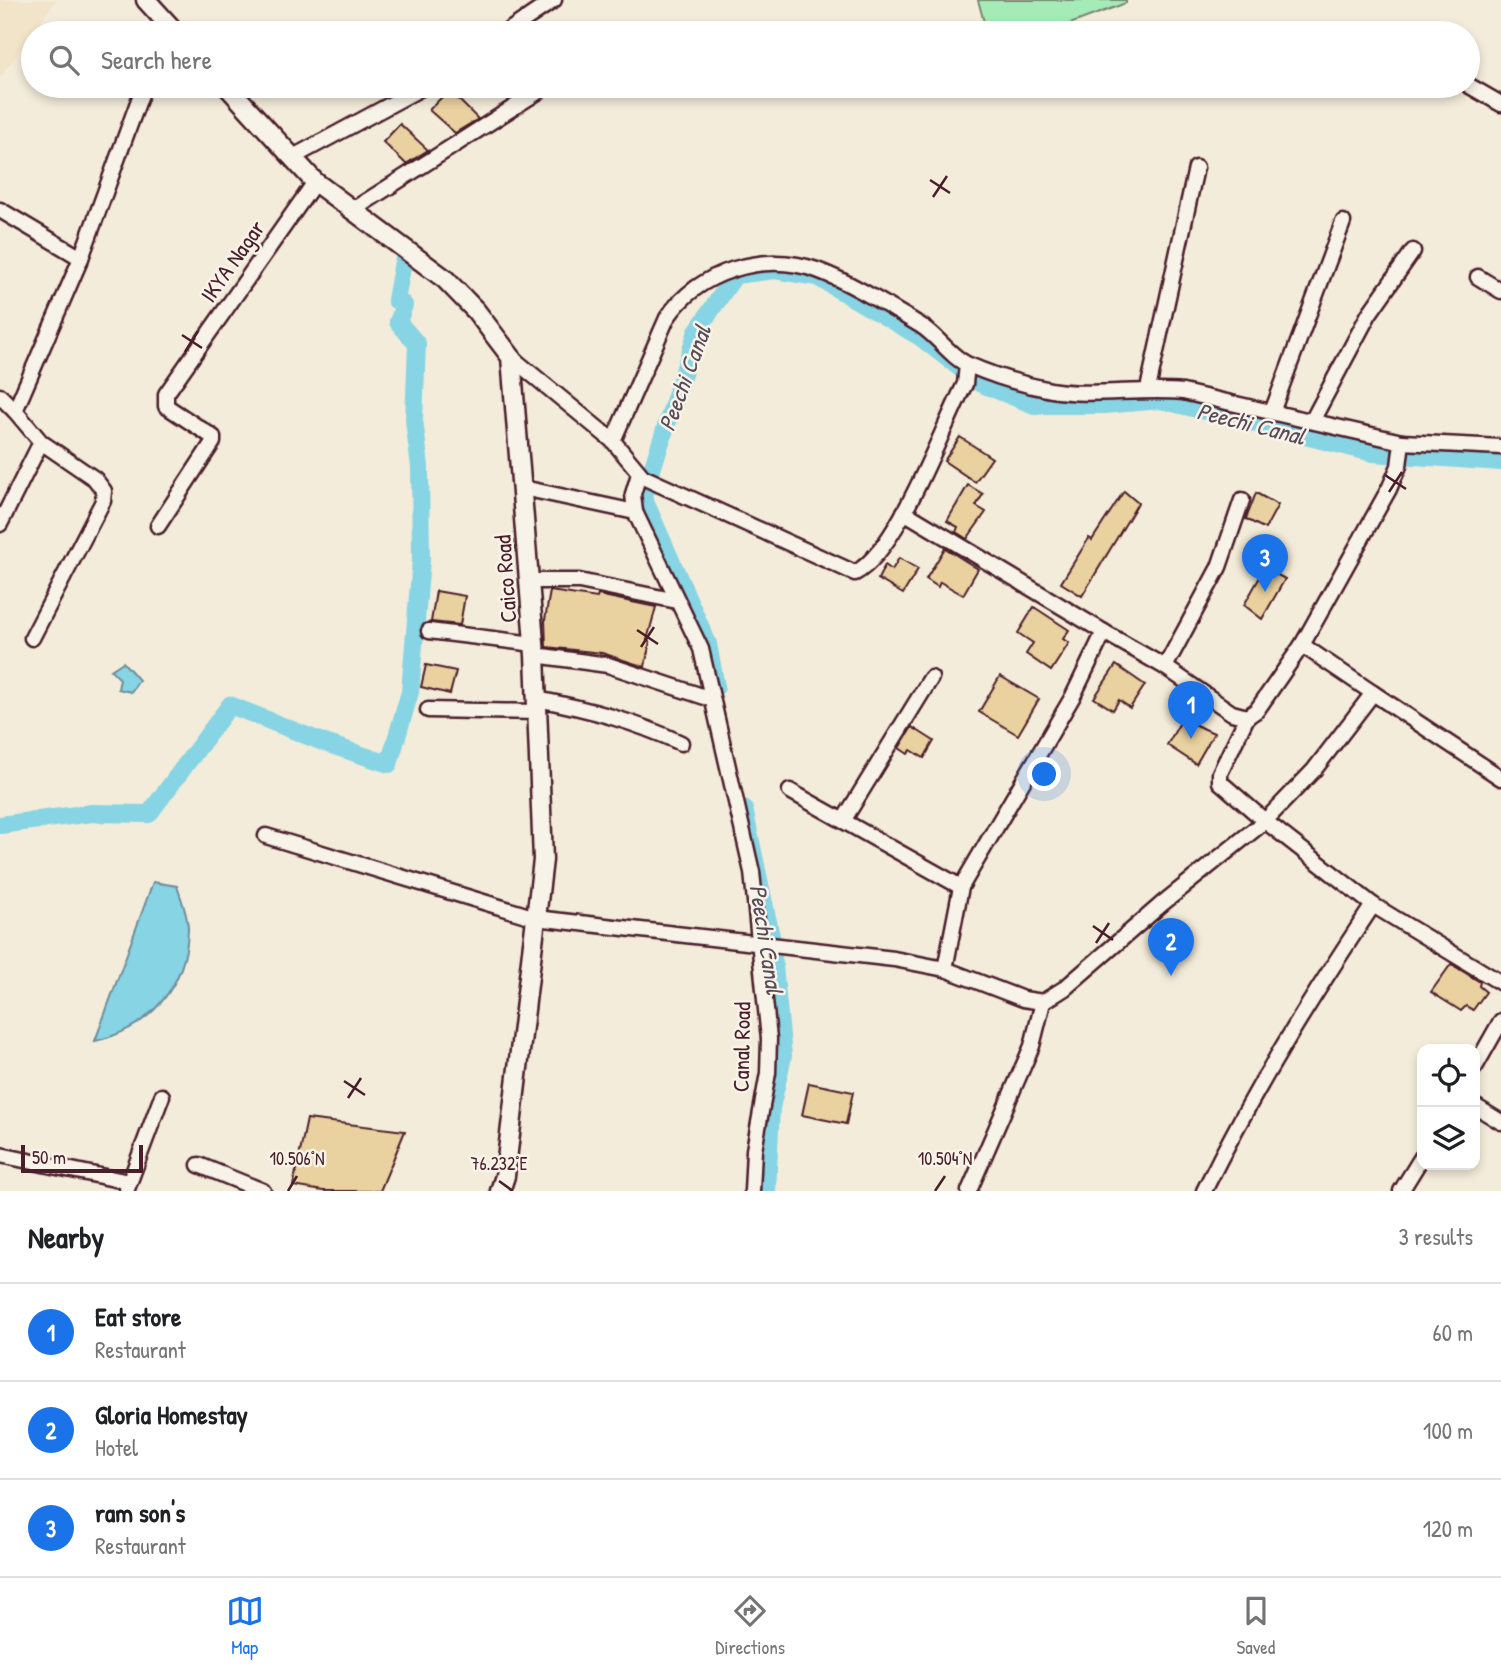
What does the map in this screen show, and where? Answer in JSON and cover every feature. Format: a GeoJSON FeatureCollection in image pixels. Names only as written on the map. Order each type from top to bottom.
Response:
{"type":"FeatureCollection","features":[{"type":"Feature","properties":{"kind":"street"},"geometry":{"type":"LineString","coordinates":[[146,0],[162,21]]}},
{"type":"Feature","properties":{"kind":"street"},"geometry":{"type":"LineString","coordinates":[[523,21],[554,0]]}},
{"type":"Feature","properties":{"kind":"street"},"geometry":{"type":"LineString","coordinates":[[1480,92],[1501,104]]}},
{"type":"Feature","properties":{"kind":"street"},"geometry":{"type":"LineString","coordinates":[[15,411],[81,258],[140,98]]}},
{"type":"Feature","properties":{"kind":"street"},"geometry":{"type":"LineString","coordinates":[[239,98],[295,156],[315,182],[445,279],[477,311],[512,357],[613,441],[641,476],[855,573],[868,566],[904,512],[965,384],[967,365]]}},
{"type":"Feature","properties":{"kind":"street"},"geometry":{"type":"LineString","coordinates":[[295,156],[403,98]]}},
{"type":"Feature","properties":{"kind":"street"},"geometry":{"type":"LineString","coordinates":[[351,211],[529,98]]}},
{"type":"Feature","properties":{"kind":"street"},"geometry":{"type":"LineString","coordinates":[[1148,389],[1196,168]]}},
{"type":"Feature","properties":{"kind":"street","name":"IKYA Nagar"},"geometry":{"type":"LineString","coordinates":[[158,526],[213,442],[213,436],[206,429],[166,406],[166,394],[315,182]]}},
{"type":"Feature","properties":{"kind":"street"},"geometry":{"type":"LineString","coordinates":[[0,210],[81,258]]}},
{"type":"Feature","properties":{"kind":"street"},"geometry":{"type":"LineString","coordinates":[[1272,412],[1343,222]]}},
{"type":"Feature","properties":{"kind":"street"},"geometry":{"type":"LineString","coordinates":[[1312,421],[1369,314],[1413,251]]}},
{"type":"Feature","properties":{"kind":"street"},"geometry":{"type":"LineString","coordinates":[[613,441],[667,318],[678,302],[702,282],[734,268],[769,263],[816,270],[923,327],[967,365],[1052,390],[1148,389],[1183,393],[1312,421],[1402,446],[1501,447]]}},
{"type":"Feature","properties":{"kind":"street"},"geometry":{"type":"LineString","coordinates":[[1478,277],[1501,291]]}},
{"type":"Feature","properties":{"kind":"street","name":"Caico Road"},"geometry":{"type":"LineString","coordinates":[[500,1191],[505,1176],[543,860],[535,650],[512,357]]}},
{"type":"Feature","properties":{"kind":"street"},"geometry":{"type":"LineString","coordinates":[[0,397],[41,442],[95,480],[104,491],[103,501],[32,638]]}},
{"type":"Feature","properties":{"kind":"street"},"geometry":{"type":"LineString","coordinates":[[0,524],[41,442]]}},
{"type":"Feature","properties":{"kind":"street"},"geometry":{"type":"LineString","coordinates":[[1402,446],[1399,466],[1302,645],[1257,710],[1247,717],[1220,773],[1220,782],[1265,821],[1373,905],[1501,983]]}},
{"type":"Feature","properties":{"kind":"street"},"geometry":{"type":"LineString","coordinates":[[523,488],[635,512],[633,494],[641,476]]}},
{"type":"Feature","properties":{"kind":"street"},"geometry":{"type":"LineString","coordinates":[[1165,667],[1219,567],[1242,500]]}},
{"type":"Feature","properties":{"kind":"street","name":"Canal Road"},"geometry":{"type":"LineString","coordinates":[[635,512],[701,649],[752,872],[763,945],[768,1073],[754,1150],[752,1191]]}},
{"type":"Feature","properties":{"kind":"street"},"geometry":{"type":"LineString","coordinates":[[904,512],[1165,667],[1232,713],[1247,717]]}},
{"type":"Feature","properties":{"kind":"street"},"geometry":{"type":"LineString","coordinates":[[530,581],[579,581],[677,601]]}},
{"type":"Feature","properties":{"kind":"street"},"geometry":{"type":"LineString","coordinates":[[429,631],[608,665],[712,699]]}},
{"type":"Feature","properties":{"kind":"street"},"geometry":{"type":"LineString","coordinates":[[945,969],[961,887],[1073,696],[1104,632]]}},
{"type":"Feature","properties":{"kind":"street"},"geometry":{"type":"LineString","coordinates":[[1302,645],[1501,778]]}},
{"type":"Feature","properties":{"kind":"street"},"geometry":{"type":"LineString","coordinates":[[844,821],[931,678]]}},
{"type":"Feature","properties":{"kind":"street"},"geometry":{"type":"LineString","coordinates":[[266,836],[536,918],[894,959],[945,969],[1023,999],[1043,1002],[1065,988],[1163,903],[1265,821],[1314,770],[1373,693]]}},
{"type":"Feature","properties":{"kind":"street"},"geometry":{"type":"LineString","coordinates":[[428,710],[537,706],[587,708],[639,724],[681,743]]}},
{"type":"Feature","properties":{"kind":"street"},"geometry":{"type":"LineString","coordinates":[[790,791],[961,887]]}},
{"type":"Feature","properties":{"kind":"street"},"geometry":{"type":"LineString","coordinates":[[1203,1191],[1247,1104],[1293,1027],[1373,905]]}},
{"type":"Feature","properties":{"kind":"street"},"geometry":{"type":"LineString","coordinates":[[969,1191],[1032,1046],[1043,1002]]}},
{"type":"Feature","properties":{"kind":"street"},"geometry":{"type":"LineString","coordinates":[[1480,1058],[1501,1021]]}},
{"type":"Feature","properties":{"kind":"street"},"geometry":{"type":"LineString","coordinates":[[0,1155],[128,1186],[162,1096]]}},
{"type":"Feature","properties":{"kind":"street"},"geometry":{"type":"LineString","coordinates":[[1477,1107],[1501,1122]]}},
{"type":"Feature","properties":{"kind":"street"},"geometry":{"type":"LineString","coordinates":[[199,1165],[263,1191]]}},
{"type":"Feature","properties":{"kind":"street"},"geometry":{"type":"LineString","coordinates":[[1401,1191],[1417,1165]]}},
{"type":"Feature","properties":{"kind":"shaded area"},"geometry":{"type":"Polygon","coordinates":[[[0,0],[56,0],[41,21],[21,21],[21,49],[0,78],[0,0]]]}},
{"type":"Feature","properties":{"kind":"green space"},"geometry":{"type":"Polygon","coordinates":[[[978,0],[1126,0],[1126,3],[1078,21],[984,21],[978,0]]]}},
{"type":"Feature","properties":{"kind":"water"},"geometry":{"type":"Polygon","coordinates":[[[123,662],[139,680],[131,692],[118,689],[120,679],[111,670],[123,662]]]}},
{"type":"Feature","properties":{"kind":"water"},"geometry":{"type":"Polygon","coordinates":[[[153,882],[177,886],[188,929],[181,968],[162,1002],[148,1015],[115,1035],[95,1041],[153,882]]]}},
{"type":"Feature","properties":{"kind":"building"},"geometry":{"type":"Polygon","coordinates":[[[441,98],[457,98],[478,119],[455,133],[429,110],[441,98]]]}},
{"type":"Feature","properties":{"kind":"building"},"geometry":{"type":"Polygon","coordinates":[[[400,124],[428,150],[406,164],[383,142],[400,124]]]}},
{"type":"Feature","properties":{"kind":"building"},"geometry":{"type":"Polygon","coordinates":[[[960,437],[992,458],[975,482],[944,461],[960,437]]]}},
{"type":"Feature","properties":{"kind":"building"},"geometry":{"type":"Polygon","coordinates":[[[968,485],[983,494],[976,506],[986,512],[967,539],[956,532],[958,527],[947,521],[968,485]]]}},
{"type":"Feature","properties":{"kind":"building"},"geometry":{"type":"Polygon","coordinates":[[[1124,491],[1138,503],[1082,596],[1061,583],[1089,538],[1092,540],[1124,491]]]}},
{"type":"Feature","properties":{"kind":"building"},"geometry":{"type":"Polygon","coordinates":[[[1256,493],[1278,505],[1265,529],[1246,519],[1256,493]]]}},
{"type":"Feature","properties":{"kind":"building"},"geometry":{"type":"Polygon","coordinates":[[[945,548],[978,569],[963,595],[940,582],[938,587],[926,579],[945,548]]]}},
{"type":"Feature","properties":{"kind":"building"},"geometry":{"type":"Polygon","coordinates":[[[899,558],[918,569],[903,594],[878,579],[885,565],[892,570],[899,558]]]}},
{"type":"Feature","properties":{"kind":"building"},"geometry":{"type":"Polygon","coordinates":[[[1265,568],[1285,579],[1262,619],[1244,605],[1265,568]]]}},
{"type":"Feature","properties":{"kind":"building"},"geometry":{"type":"Polygon","coordinates":[[[436,591],[465,596],[460,625],[431,622],[436,591]]]}},
{"type":"Feature","properties":{"kind":"building"},"geometry":{"type":"Polygon","coordinates":[[[550,591],[597,598],[598,595],[656,607],[647,640],[650,641],[645,667],[602,653],[546,647],[545,620],[550,591]]]}},
{"type":"Feature","properties":{"kind":"building"},"geometry":{"type":"Polygon","coordinates":[[[1034,607],[1069,630],[1063,639],[1069,643],[1051,671],[1026,654],[1033,643],[1018,633],[1034,607]]]}},
{"type":"Feature","properties":{"kind":"building"},"geometry":{"type":"Polygon","coordinates":[[[426,665],[456,671],[450,694],[421,687],[426,665]]]}},
{"type":"Feature","properties":{"kind":"building"},"geometry":{"type":"Polygon","coordinates":[[[1116,665],[1145,685],[1130,708],[1119,700],[1113,710],[1094,698],[1116,665]]]}},
{"type":"Feature","properties":{"kind":"building"},"geometry":{"type":"Polygon","coordinates":[[[1000,676],[1039,699],[1018,735],[979,712],[1000,676]]]}},
{"type":"Feature","properties":{"kind":"building"},"geometry":{"type":"Polygon","coordinates":[[[1182,719],[1214,733],[1196,764],[1167,745],[1182,719]]]}},
{"type":"Feature","properties":{"kind":"building"},"geometry":{"type":"Polygon","coordinates":[[[912,727],[934,741],[924,758],[911,750],[908,754],[899,748],[912,727]]]}},
{"type":"Feature","properties":{"kind":"building"},"geometry":{"type":"Polygon","coordinates":[[[1451,964],[1480,982],[1479,986],[1486,992],[1473,1010],[1466,1006],[1461,1011],[1431,992],[1451,964]]]}},
{"type":"Feature","properties":{"kind":"building"},"geometry":{"type":"Polygon","coordinates":[[[809,1083],[853,1092],[846,1124],[802,1115],[809,1083]]]}},
{"type":"Feature","properties":{"kind":"building"},"geometry":{"type":"Polygon","coordinates":[[[307,1119],[405,1131],[380,1191],[323,1191],[293,1186],[307,1119]]]}},
{"type":"Feature","properties":{"kind":"waterway"},"geometry":{"type":"LineString","coordinates":[[0,825],[92,813],[149,814],[230,705],[325,743],[389,764],[410,692],[421,560],[420,467],[414,420],[417,344],[398,322],[404,305],[396,300],[403,262]]}},
{"type":"Feature","properties":{"kind":"waterway","name":"Peechi Canal"},"geometry":{"type":"LineString","coordinates":[[716,687],[708,644],[643,497],[697,331],[735,275],[775,270],[817,277],[920,337],[979,383],[1034,405],[1103,405],[1161,400],[1373,453],[1501,462]]}},
{"type":"Feature","properties":{"kind":"waterway","name":"Peechi Canal"},"geometry":{"type":"LineString","coordinates":[[744,809],[771,936],[783,1056],[771,1108],[767,1191]]}},
{"type":"Feature","properties":{"kind":"place","name":"ram son's"},"geometry":{"type":"Point","coordinates":[1265,592]}},
{"type":"Feature","properties":{"kind":"place","name":"Eat store"},"geometry":{"type":"Point","coordinates":[1191,739]}},
{"type":"Feature","properties":{"kind":"place","name":"Gloria Homestay"},"geometry":{"type":"Point","coordinates":[1171,976]}}]}
